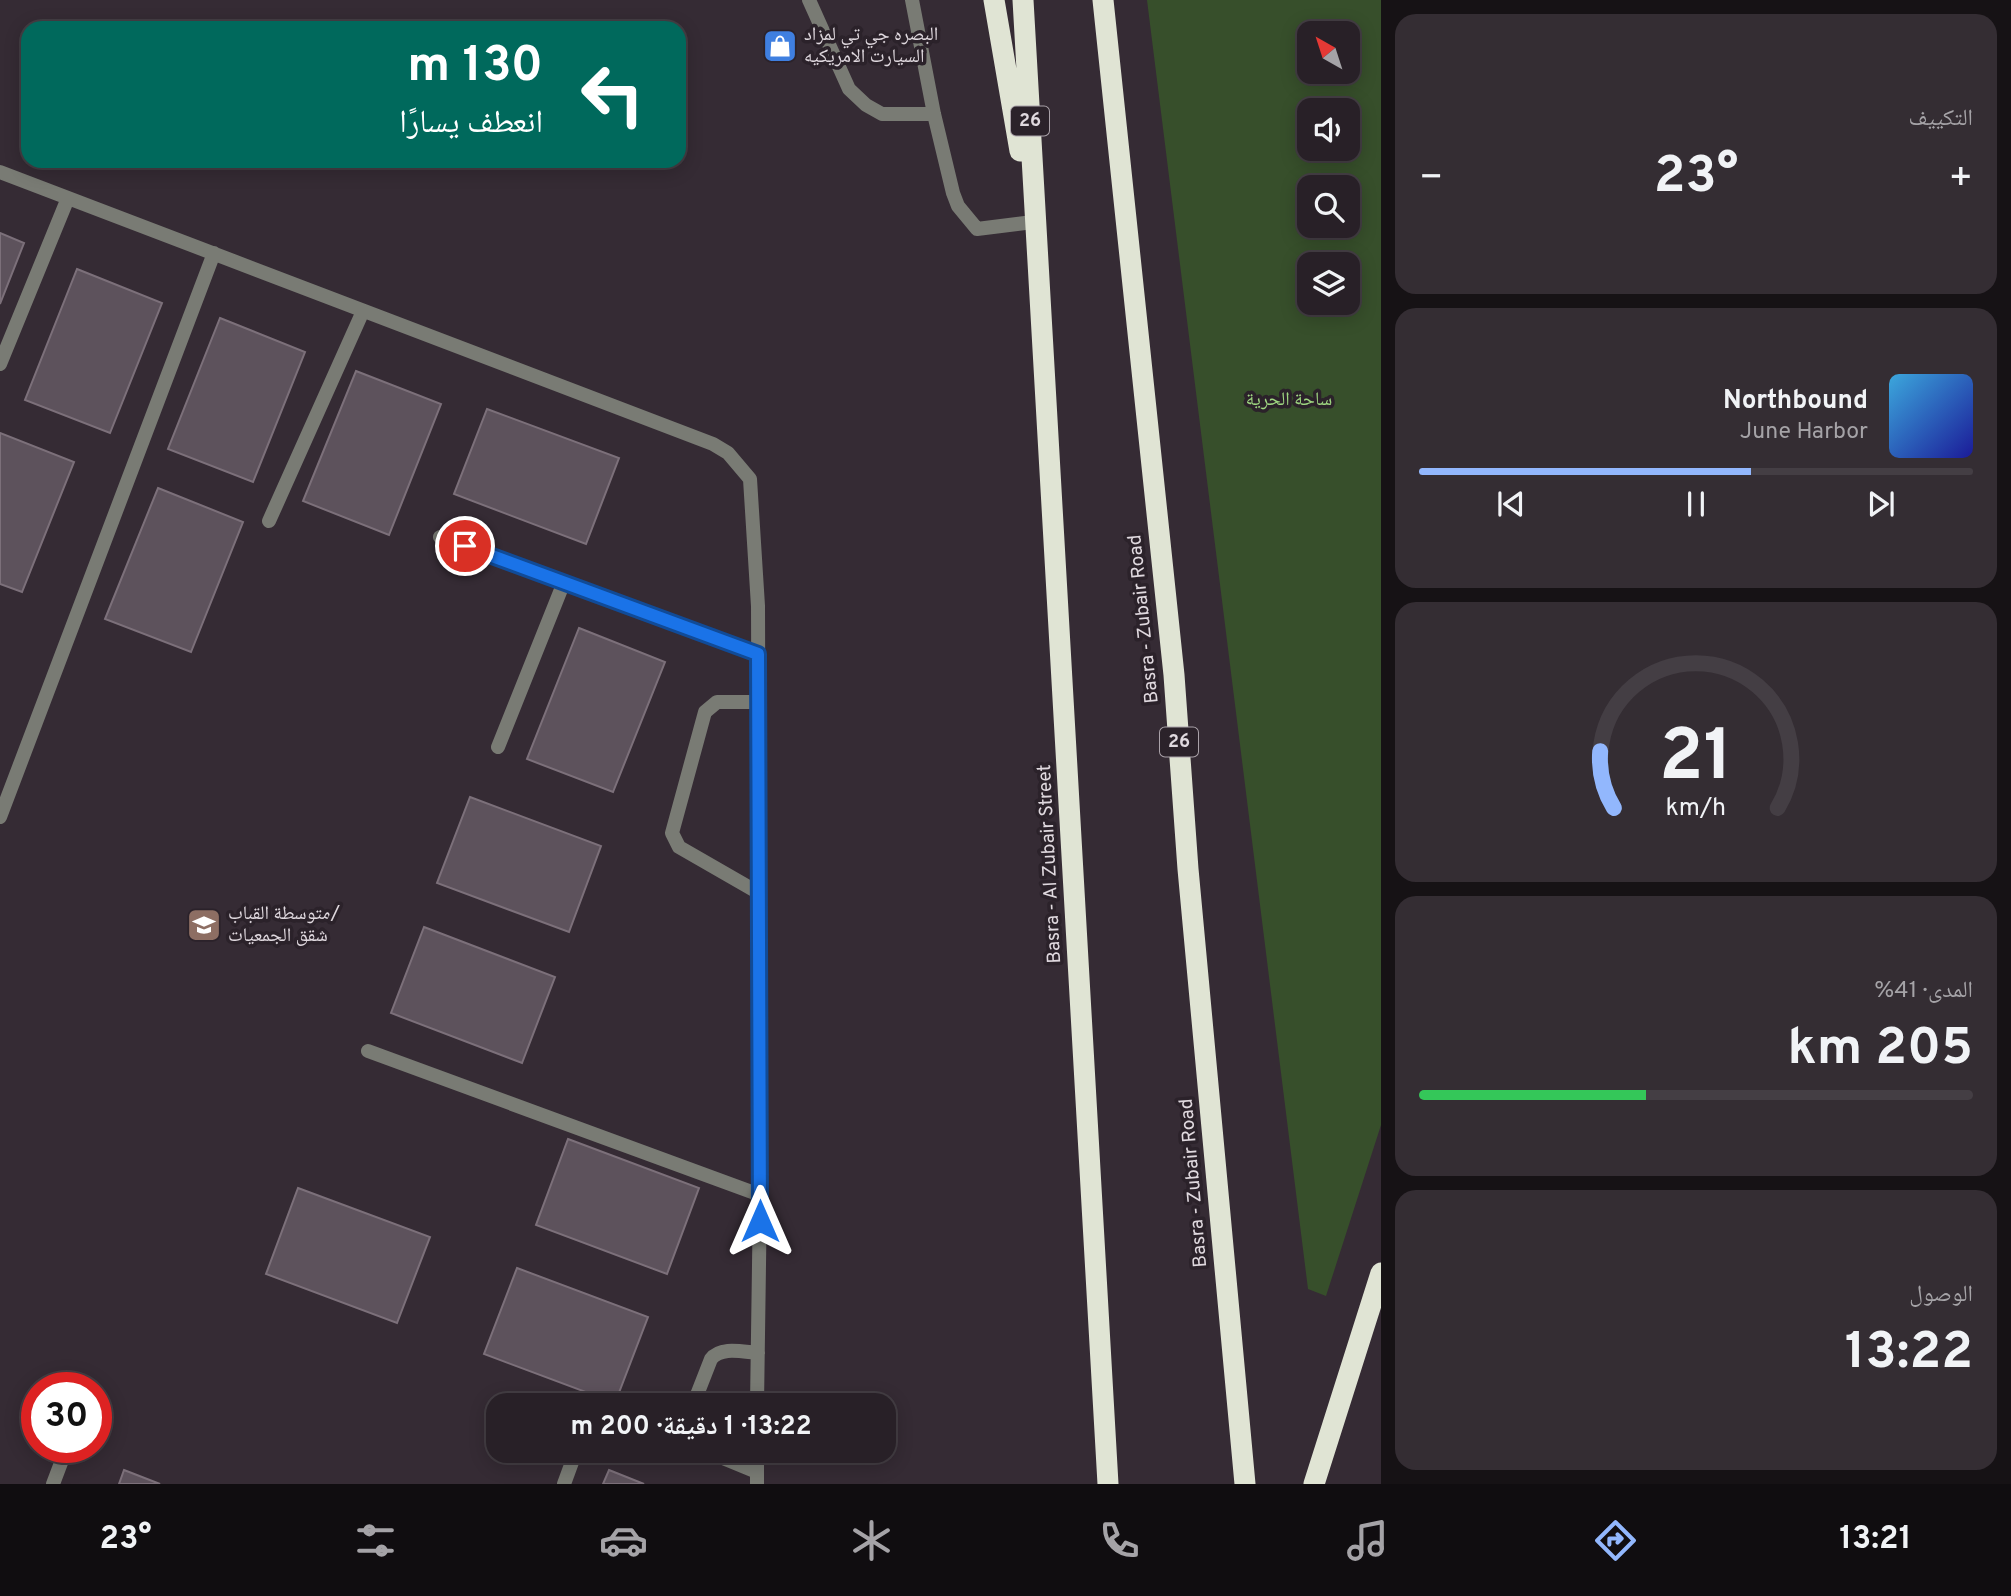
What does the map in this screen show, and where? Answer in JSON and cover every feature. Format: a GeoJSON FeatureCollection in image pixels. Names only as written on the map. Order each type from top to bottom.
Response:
{"type":"FeatureCollection","features":[{"type":"Feature","properties":{"kind":"highway"},"geometry":{"type":"LineString","coordinates":[[994,0],[1035,232]]}},
{"type":"Feature","properties":{"kind":"highway","name":"26"},"geometry":{"type":"LineString","coordinates":[[1023,0],[1035,232]]}},
{"type":"Feature","properties":{"kind":"highway","name":"Basra - Zubair Road"},"geometry":{"type":"LineString","coordinates":[[1103,0],[1174,675],[1188,869],[1245,1484]]}},
{"type":"Feature","properties":{"kind":"highway","name":"Basra - Al Zubair Street"},"geometry":{"type":"LineString","coordinates":[[1035,232],[1108,1484]]}},
{"type":"Feature","properties":{"kind":"highway"},"geometry":{"type":"LineString","coordinates":[[1314,1484],[1381,1273]]}},
{"type":"Feature","properties":{"kind":"street"},"geometry":{"type":"LineString","coordinates":[[809,0],[849,89],[866,105],[882,114],[934,114]]}},
{"type":"Feature","properties":{"kind":"street"},"geometry":{"type":"LineString","coordinates":[[912,0],[934,114],[953,192],[966,218],[977,229],[1035,232]]}},
{"type":"Feature","properties":{"kind":"street"},"geometry":{"type":"LineString","coordinates":[[0,172],[713,444],[728,453],[750,479],[758,606],[760,1195],[757,1393]]}},
{"type":"Feature","properties":{"kind":"street"},"geometry":{"type":"LineString","coordinates":[[0,364],[68,198]]}},
{"type":"Feature","properties":{"kind":"street"},"geometry":{"type":"LineString","coordinates":[[0,817],[214,253]]}},
{"type":"Feature","properties":{"kind":"street"},"geometry":{"type":"LineString","coordinates":[[269,521],[363,311]]}},
{"type":"Feature","properties":{"kind":"street"},"geometry":{"type":"LineString","coordinates":[[440,537],[758,654]]}},
{"type":"Feature","properties":{"kind":"street"},"geometry":{"type":"LineString","coordinates":[[498,747],[564,582]]}},
{"type":"Feature","properties":{"kind":"street"},"geometry":{"type":"LineString","coordinates":[[758,702],[717,702],[705,712],[672,833],[678,847],[759,893]]}},
{"type":"Feature","properties":{"kind":"street"},"geometry":{"type":"LineString","coordinates":[[368,1051],[760,1195]]}},
{"type":"Feature","properties":{"kind":"street"},"geometry":{"type":"LineString","coordinates":[[698,1393],[715,1353],[758,1353]]}},
{"type":"Feature","properties":{"kind":"street"},"geometry":{"type":"LineString","coordinates":[[52,1484],[61,1463]]}},
{"type":"Feature","properties":{"kind":"street"},"geometry":{"type":"LineString","coordinates":[[564,1484],[572,1463]]}},
{"type":"Feature","properties":{"kind":"street"},"geometry":{"type":"LineString","coordinates":[[729,1463],[757,1478]]}},
{"type":"Feature","properties":{"kind":"green space","name":"ساحة الحرية"},"geometry":{"type":"Polygon","coordinates":[[[1147,0],[1381,0],[1381,1125],[1326,1296],[1308,1289],[1147,0]]]}},
{"type":"Feature","properties":{"kind":"building"},"geometry":{"type":"Polygon","coordinates":[[[0,233],[24,243],[0,304],[0,233]]]}},
{"type":"Feature","properties":{"kind":"building"},"geometry":{"type":"Polygon","coordinates":[[[77,269],[162,303],[110,433],[25,400],[77,269]]]}},
{"type":"Feature","properties":{"kind":"building"},"geometry":{"type":"Polygon","coordinates":[[[220,318],[305,352],[253,482],[168,449],[220,318]]]}},
{"type":"Feature","properties":{"kind":"building"},"geometry":{"type":"Polygon","coordinates":[[[356,371],[441,404],[389,535],[303,501],[356,371]]]}},
{"type":"Feature","properties":{"kind":"building"},"geometry":{"type":"Polygon","coordinates":[[[487,409],[619,458],[586,544],[454,494],[487,409]]]}},
{"type":"Feature","properties":{"kind":"building"},"geometry":{"type":"Polygon","coordinates":[[[0,433],[74,462],[22,592],[0,584],[0,433]]]}},
{"type":"Feature","properties":{"kind":"building"},"geometry":{"type":"Polygon","coordinates":[[[158,488],[243,522],[191,652],[105,619],[158,488]]]}},
{"type":"Feature","properties":{"kind":"building"},"geometry":{"type":"Polygon","coordinates":[[[579,628],[665,662],[613,792],[527,759],[579,628]]]}},
{"type":"Feature","properties":{"kind":"building"},"geometry":{"type":"Polygon","coordinates":[[[470,797],[601,846],[569,932],[437,883],[470,797]]]}},
{"type":"Feature","properties":{"kind":"building"},"geometry":{"type":"Polygon","coordinates":[[[424,927],[555,977],[522,1063],[391,1013],[424,927]]]}},
{"type":"Feature","properties":{"kind":"building"},"geometry":{"type":"Polygon","coordinates":[[[568,1139],[699,1188],[667,1274],[536,1225],[568,1139]]]}},
{"type":"Feature","properties":{"kind":"building"},"geometry":{"type":"Polygon","coordinates":[[[298,1188],[430,1237],[397,1323],[266,1274],[298,1188]]]}},
{"type":"Feature","properties":{"kind":"building"},"geometry":{"type":"Polygon","coordinates":[[[517,1268],[648,1317],[619,1393],[588,1393],[484,1354],[517,1268]]]}},
{"type":"Feature","properties":{"kind":"building"},"geometry":{"type":"Polygon","coordinates":[[[124,1470],[160,1484],[119,1484],[124,1470]]]}},
{"type":"Feature","properties":{"kind":"building"},"geometry":{"type":"Polygon","coordinates":[[[609,1470],[644,1484],[603,1484],[609,1470]]]}},
{"type":"Feature","properties":{"kind":"place","name":"البصره جي تي لمزاد السيارت الامريكيه"},"geometry":{"type":"Point","coordinates":[780,46]}},
{"type":"Feature","properties":{"kind":"place","name":"متوسطة القباب/ شقق الجمعيات"},"geometry":{"type":"Point","coordinates":[204,925]}},
{"type":"Feature","properties":{"kind":"route"},"geometry":{"type":"LineString","coordinates":[[465,546],[758,654],[760,1221]]}}]}
